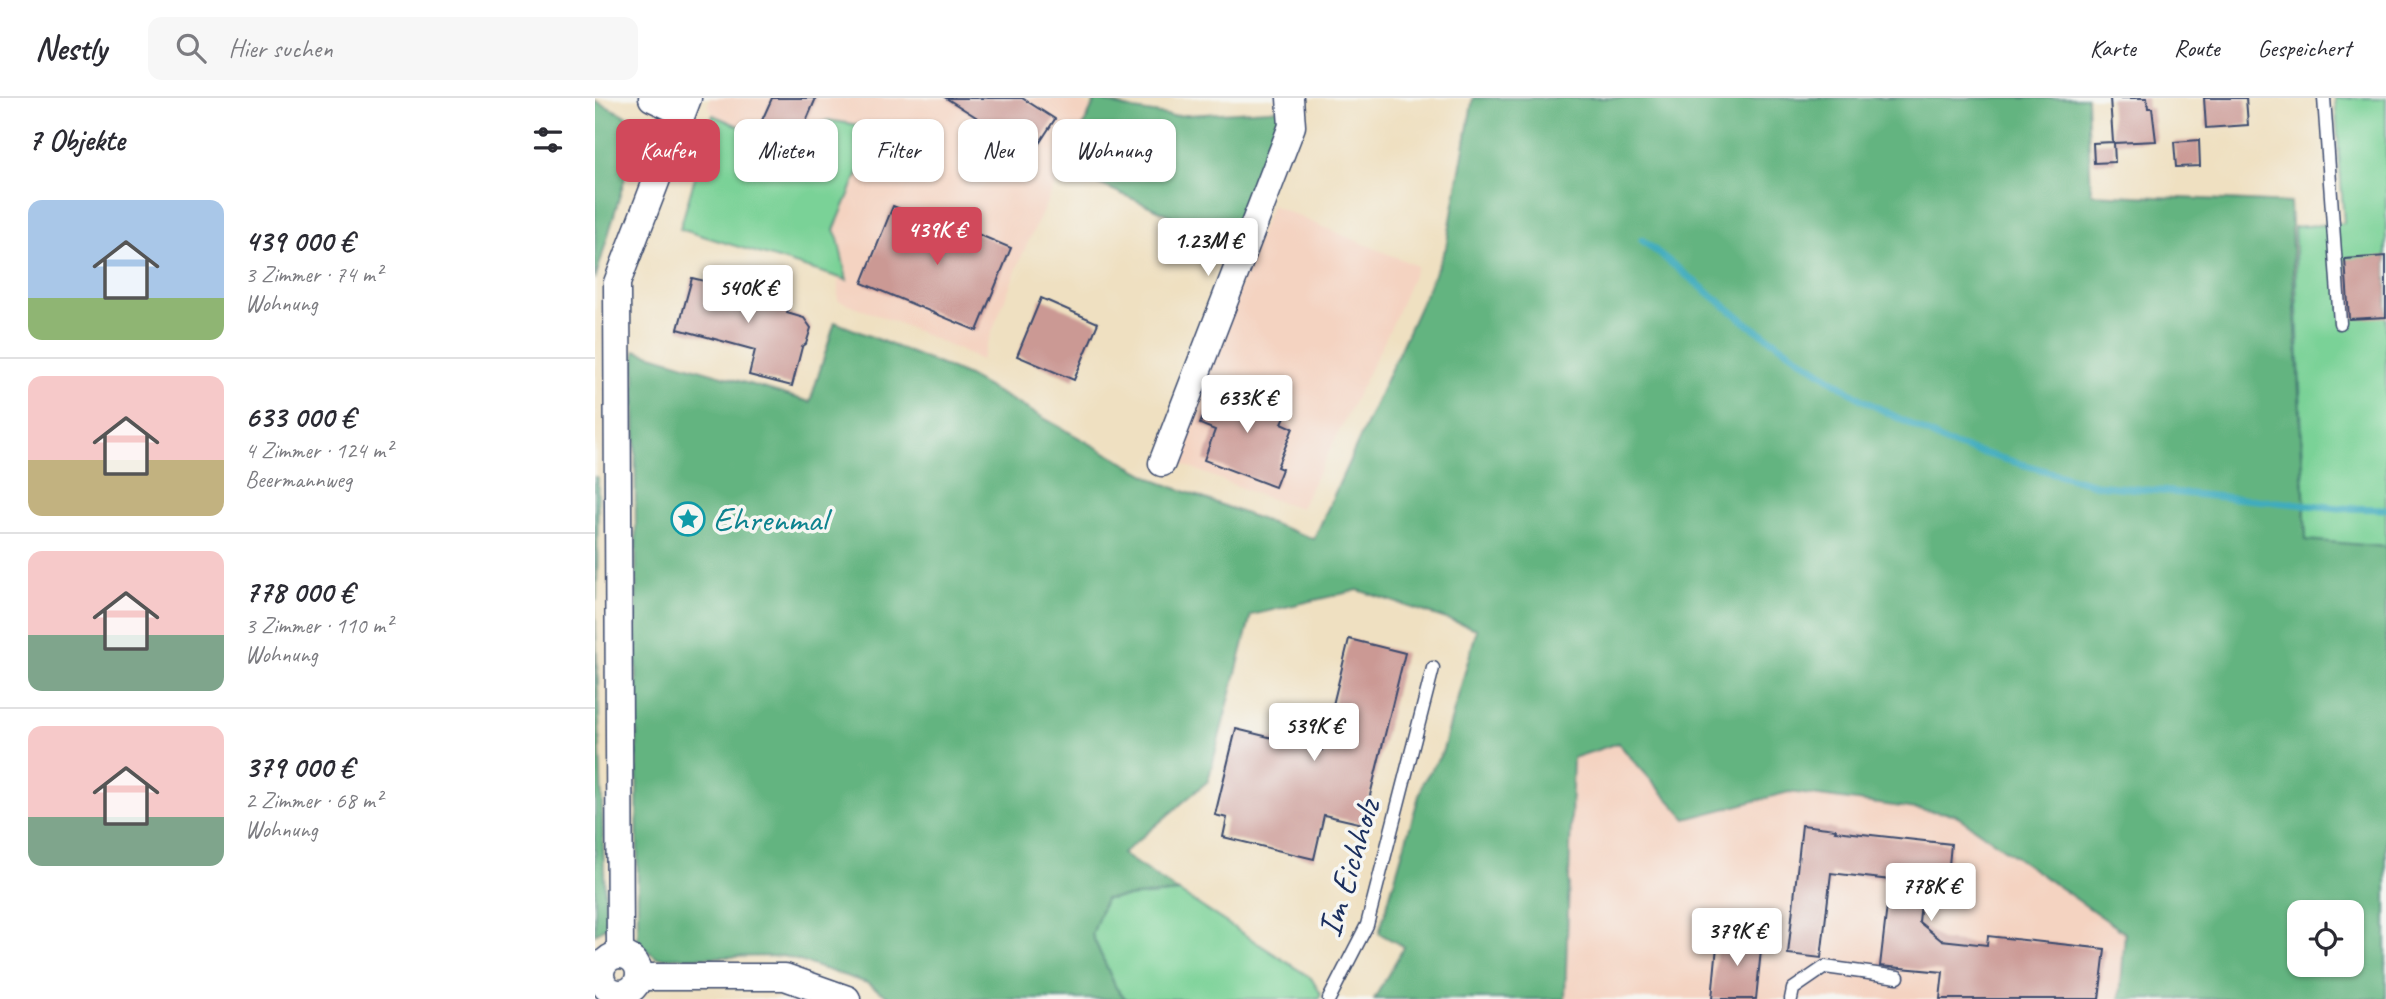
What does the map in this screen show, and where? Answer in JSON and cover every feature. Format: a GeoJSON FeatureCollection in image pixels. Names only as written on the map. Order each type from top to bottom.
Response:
{"type":"FeatureCollection","features":[{"type":"Feature","properties":{"kind":"street"},"geometry":{"type":"LineString","coordinates":[[621,955],[617,283],[685,105],[652,98]]}},
{"type":"Feature","properties":{"kind":"street"},"geometry":{"type":"LineString","coordinates":[[1162,463],[1292,126],[1290,98]]}},
{"type":"Feature","properties":{"kind":"street"},"geometry":{"type":"LineString","coordinates":[[621,955],[632,960],[639,970],[639,976],[630,990],[619,993],[605,987],[604,965],[621,955]]}},
{"type":"Feature","properties":{"kind":"street"},"geometry":{"type":"LineString","coordinates":[[639,976],[785,977],[847,999]]}},
{"type":"Feature","properties":{"kind":"lane"},"geometry":{"type":"LineString","coordinates":[[2324,98],[2340,323]]}},
{"type":"Feature","properties":{"kind":"lane","name":"Im Eichholz"},"geometry":{"type":"LineString","coordinates":[[1329,999],[1367,925],[1433,668]]}},
{"type":"Feature","properties":{"kind":"lane"},"geometry":{"type":"LineString","coordinates":[[1791,999],[1793,989],[1825,967],[1898,977]]}},
{"type":"Feature","properties":{"kind":"shaded area"},"geometry":{"type":"Polygon","coordinates":[[[710,98],[1073,98],[1092,107],[1086,119],[1052,119],[1052,182],[1057,182],[1023,253],[981,360],[838,300],[838,278],[680,229],[694,182],[720,182],[720,119],[712,119],[713,115],[708,104],[710,98]]]}},
{"type":"Feature","properties":{"kind":"shaded area"},"geometry":{"type":"Polygon","coordinates":[[[1271,205],[1417,266],[1392,325],[1301,508],[1261,496],[1172,460],[1271,205]]]}},
{"type":"Feature","properties":{"kind":"shaded area"},"geometry":{"type":"Polygon","coordinates":[[[1618,743],[1686,819],[1789,792],[1954,814],[2125,933],[2120,999],[1565,999],[1573,757],[1618,743]]]}},
{"type":"Feature","properties":{"kind":"green space"},"geometry":{"type":"Polygon","coordinates":[[[1473,98],[2087,98],[2091,194],[2290,203],[2306,540],[2386,547],[2386,999],[2120,999],[2125,933],[1954,814],[1789,792],[1686,819],[1618,743],[1573,758],[1565,999],[1374,999],[1404,947],[1379,933],[1423,782],[1442,753],[1477,629],[1358,590],[1251,615],[1208,781],[1122,854],[1179,892],[1105,899],[1092,935],[1116,988],[1126,999],[892,999],[867,983],[784,956],[657,958],[638,943],[635,350],[810,402],[835,322],[966,375],[1159,482],[1314,539],[1446,248],[1473,98]]]}},
{"type":"Feature","properties":{"kind":"green space"},"geometry":{"type":"Polygon","coordinates":[[[2335,98],[2386,98],[2386,547],[2306,541],[2294,227],[2344,223],[2335,98]]]}},
{"type":"Feature","properties":{"kind":"green space"},"geometry":{"type":"Polygon","coordinates":[[[1096,99],[1134,110],[1173,116],[1283,109],[1281,133],[1237,245],[1095,182],[1176,182],[1176,119],[1086,119],[1096,99]]]}},
{"type":"Feature","properties":{"kind":"green space"},"geometry":{"type":"Polygon","coordinates":[[[595,101],[633,119],[616,119],[616,182],[624,182],[595,280],[595,101]]]}},
{"type":"Feature","properties":{"kind":"green space"},"geometry":{"type":"Polygon","coordinates":[[[713,115],[734,124],[734,182],[838,182],[838,122],[852,124],[852,182],[854,182],[834,230],[847,280],[680,229],[694,182],[720,182],[720,119],[712,119],[713,115]]]}},
{"type":"Feature","properties":{"kind":"green space"},"geometry":{"type":"Polygon","coordinates":[[[595,477],[598,478],[597,600],[595,600],[595,477]]]}},
{"type":"Feature","properties":{"kind":"green space"},"geometry":{"type":"Polygon","coordinates":[[[595,600],[606,927],[595,934],[595,600]]]}},
{"type":"Feature","properties":{"kind":"green space"},"geometry":{"type":"Polygon","coordinates":[[[1179,892],[1311,978],[1321,994],[1319,999],[1126,999],[1116,988],[1092,935],[1105,899],[1179,892]]]}},
{"type":"Feature","properties":{"kind":"building"},"geometry":{"type":"Polygon","coordinates":[[[772,98],[816,98],[807,119],[763,119],[772,98]]]}},
{"type":"Feature","properties":{"kind":"building"},"geometry":{"type":"Polygon","coordinates":[[[946,98],[1022,98],[1055,119],[1052,119],[1052,124],[1038,145],[1038,119],[979,119],[946,98]]]}},
{"type":"Feature","properties":{"kind":"building"},"geometry":{"type":"Polygon","coordinates":[[[2110,98],[2147,98],[2148,108],[2152,108],[2156,141],[2114,143],[2115,162],[2094,163],[2093,143],[2113,142],[2110,98]]]}},
{"type":"Feature","properties":{"kind":"building"},"geometry":{"type":"Polygon","coordinates":[[[2204,98],[2246,98],[2248,125],[2206,128],[2204,98]]]}},
{"type":"Feature","properties":{"kind":"building"},"geometry":{"type":"Polygon","coordinates":[[[2199,140],[2200,166],[2176,167],[2174,142],[2199,140]]]}},
{"type":"Feature","properties":{"kind":"building"},"geometry":{"type":"Polygon","coordinates":[[[893,206],[933,223],[935,216],[1011,248],[977,331],[862,283],[893,206]]]}},
{"type":"Feature","properties":{"kind":"building"},"geometry":{"type":"Polygon","coordinates":[[[2386,256],[2386,317],[2349,319],[2345,259],[2386,256]]]}},
{"type":"Feature","properties":{"kind":"building"},"geometry":{"type":"Polygon","coordinates":[[[692,278],[717,284],[718,279],[731,280],[755,287],[766,291],[765,297],[790,303],[787,313],[804,318],[811,328],[806,344],[802,347],[792,386],[749,375],[755,350],[678,329],[692,278]]]}},
{"type":"Feature","properties":{"kind":"building"},"geometry":{"type":"Polygon","coordinates":[[[1041,298],[1098,323],[1074,380],[1017,356],[1041,298]]]}},
{"type":"Feature","properties":{"kind":"building"},"geometry":{"type":"Polygon","coordinates":[[[1245,386],[1263,394],[1260,401],[1287,412],[1282,423],[1293,428],[1277,467],[1282,469],[1275,487],[1204,460],[1215,430],[1200,424],[1211,396],[1221,400],[1226,388],[1242,395],[1245,386]]]}},
{"type":"Feature","properties":{"kind":"building"},"geometry":{"type":"Polygon","coordinates":[[[1349,639],[1405,653],[1363,824],[1324,815],[1314,859],[1223,837],[1227,818],[1215,815],[1236,729],[1322,750],[1349,639]]]}},
{"type":"Feature","properties":{"kind":"building"},"geometry":{"type":"Polygon","coordinates":[[[1802,825],[1951,844],[1947,886],[1923,883],[1919,922],[1941,940],[1987,945],[1988,936],[2105,949],[2099,999],[1940,999],[1943,972],[1880,966],[1890,880],[1831,873],[1821,958],[1788,954],[1802,825]]]}},
{"type":"Feature","properties":{"kind":"building"},"geometry":{"type":"Polygon","coordinates":[[[1718,935],[1762,940],[1756,999],[1712,999],[1718,935]]]}},
{"type":"Feature","properties":{"kind":"waterway"},"geometry":{"type":"LineString","coordinates":[[1642,240],[1748,324],[1861,399],[1947,443],[2096,485],[2340,508],[2386,509]]}},
{"type":"Feature","properties":{"kind":"place","name":"Ehrenmal"},"geometry":{"type":"Point","coordinates":[688,519]}}]}
